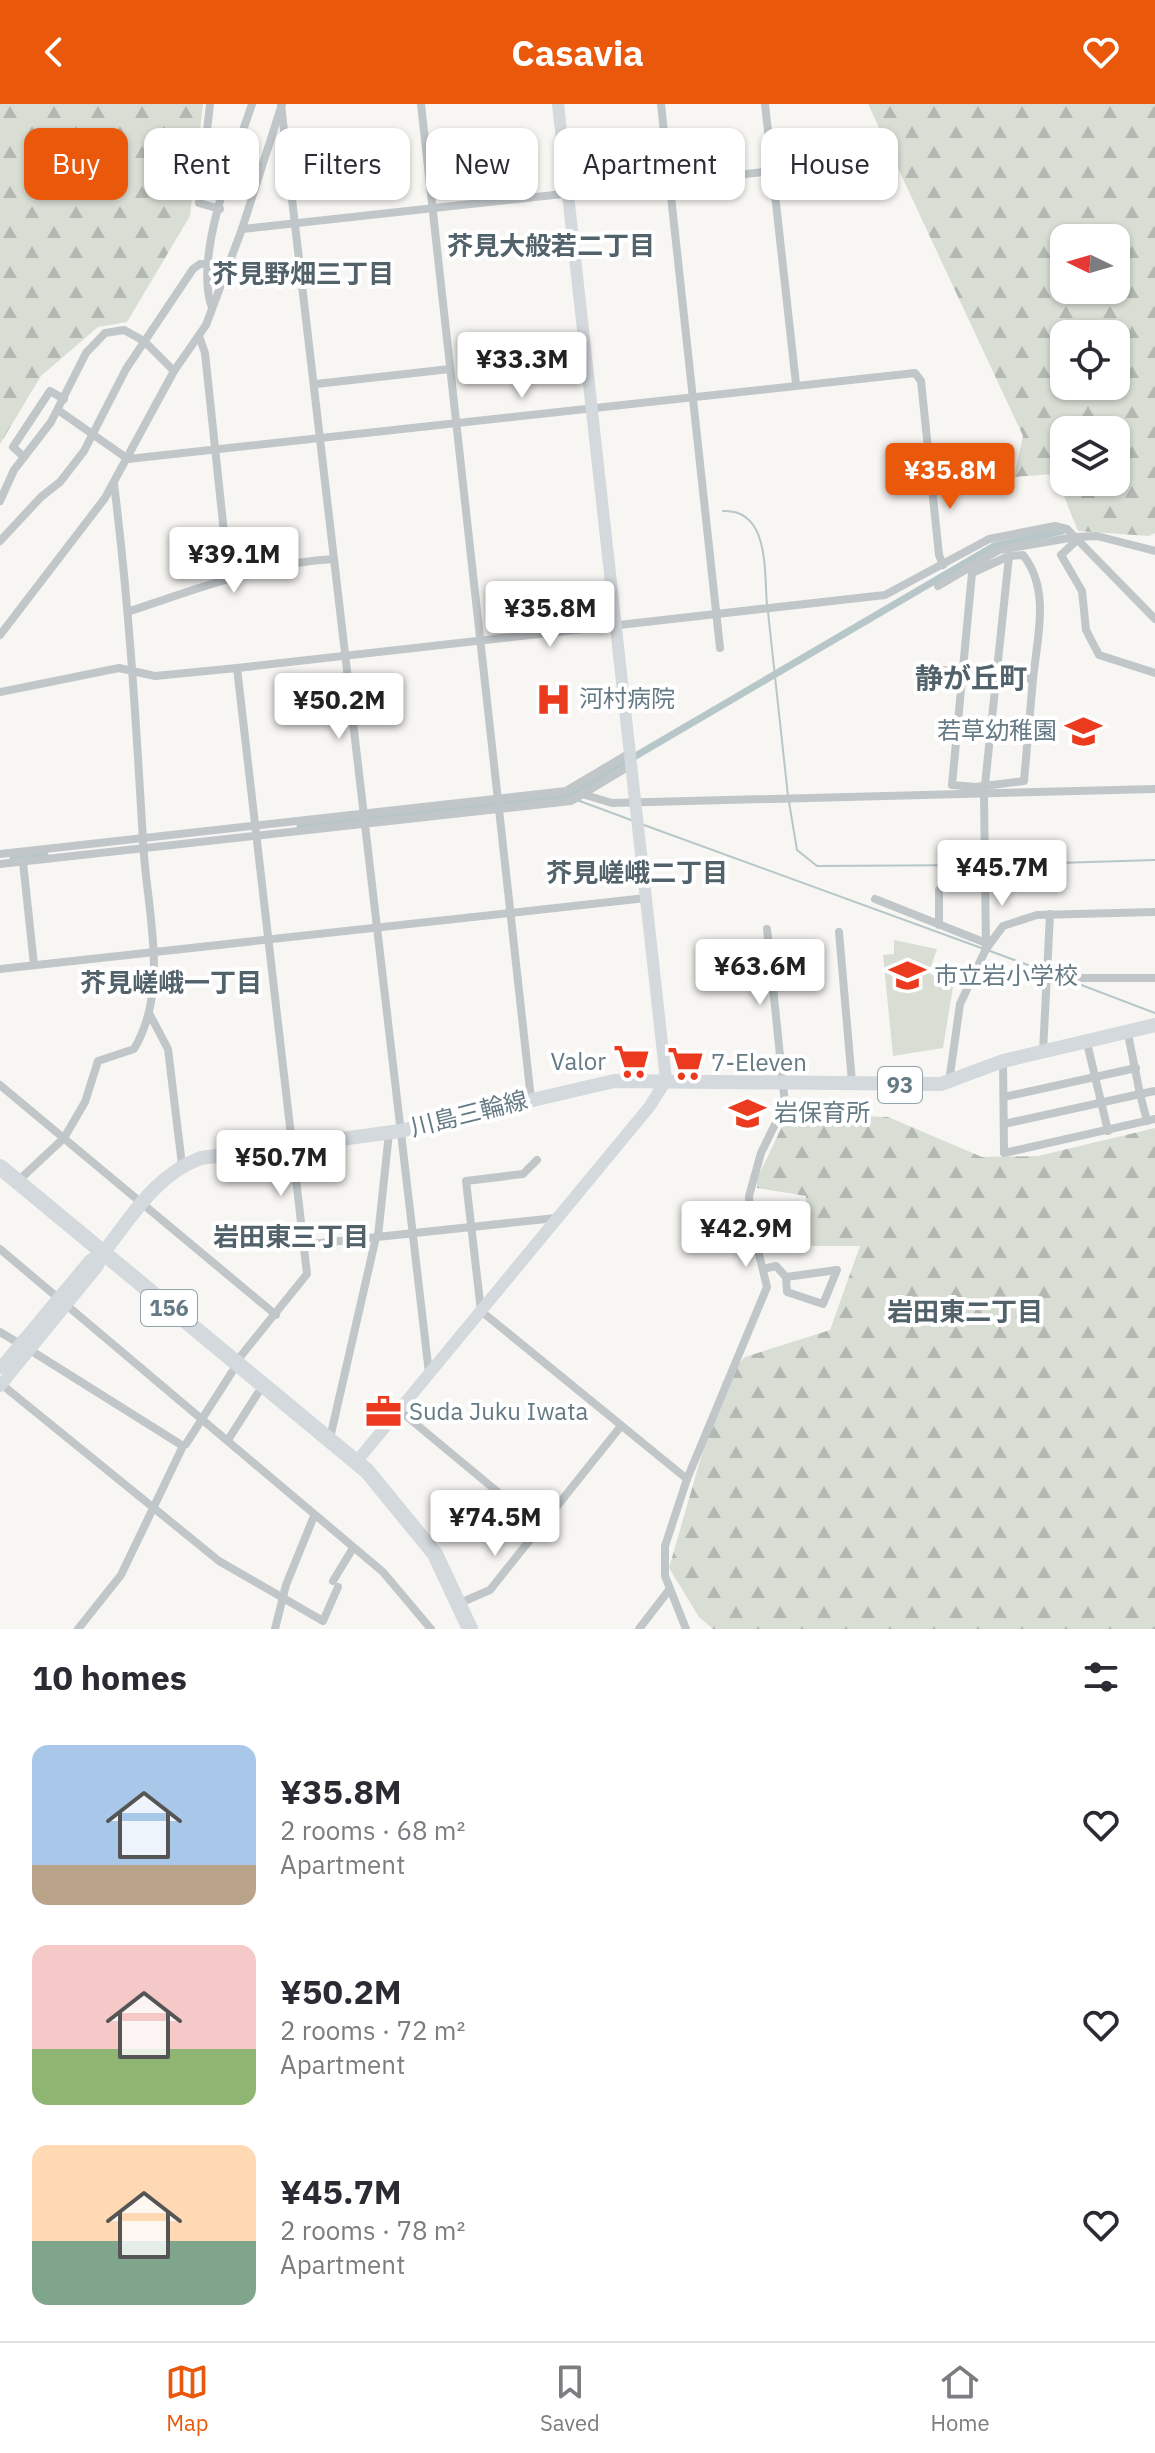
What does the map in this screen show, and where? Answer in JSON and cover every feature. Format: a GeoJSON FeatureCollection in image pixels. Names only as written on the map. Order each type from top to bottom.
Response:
{"type":"FeatureCollection","features":[{"type":"Feature","properties":{"kind":"highway","name":"156"},"geometry":{"type":"LineString","coordinates":[[0,1167],[234,1367],[357,1461],[390,1496],[435,1554],[470,1629]]}},
{"type":"Feature","properties":{"kind":"main road","name":"川島三輪線"},"geometry":{"type":"LineString","coordinates":[[103,1253],[156,1185],[182,1165],[201,1158],[394,1132],[614,1081],[921,1085],[949,1082],[1003,1061],[1128,1034],[1155,1025]]}},
{"type":"Feature","properties":{"kind":"street"},"geometry":{"type":"LineString","coordinates":[[210,104],[199,203],[220,209]]}},
{"type":"Feature","properties":{"kind":"street"},"geometry":{"type":"LineString","coordinates":[[212,310],[208,298],[208,264],[220,209],[252,104]]}},
{"type":"Feature","properties":{"kind":"street"},"geometry":{"type":"LineString","coordinates":[[421,104],[531,1099]]}},
{"type":"Feature","properties":{"kind":"street"},"geometry":{"type":"LineString","coordinates":[[558,104],[561,128]]}},
{"type":"Feature","properties":{"kind":"street"},"geometry":{"type":"LineString","coordinates":[[661,104],[663,128]]}},
{"type":"Feature","properties":{"kind":"street"},"geometry":{"type":"LineString","coordinates":[[765,104],[768,128]]}},
{"type":"Feature","properties":{"kind":"street"},"geometry":{"type":"LineString","coordinates":[[284,105],[377,928],[394,1132],[429,1373]]}},
{"type":"Feature","properties":{"kind":"street"},"geometry":{"type":"LineString","coordinates":[[0,635],[114,484],[174,371],[199,336],[242,229],[284,105]]}},
{"type":"Feature","properties":{"kind":"street"},"geometry":{"type":"LineString","coordinates":[[242,229],[554,195]]}},
{"type":"Feature","properties":{"kind":"street"},"geometry":{"type":"LineString","coordinates":[[357,1461],[650,1106],[666,1080],[569,200]]}},
{"type":"Feature","properties":{"kind":"street"},"geometry":{"type":"LineString","coordinates":[[671,200],[720,648]]}},
{"type":"Feature","properties":{"kind":"street"},"geometry":{"type":"LineString","coordinates":[[776,200],[796,384]]}},
{"type":"Feature","properties":{"kind":"street"},"geometry":{"type":"LineString","coordinates":[[0,541],[41,497],[60,482],[94,435],[144,341],[193,269],[200,264],[208,264]]}},
{"type":"Feature","properties":{"kind":"street"},"geometry":{"type":"LineString","coordinates":[[0,501],[24,457],[58,410],[86,353],[105,333],[120,328],[144,341],[174,371]]}},
{"type":"Feature","properties":{"kind":"street"},"geometry":{"type":"LineString","coordinates":[[199,336],[205,353],[229,580]]}},
{"type":"Feature","properties":{"kind":"street"},"geometry":{"type":"LineString","coordinates":[[316,384],[450,369]]}},
{"type":"Feature","properties":{"kind":"street"},"geometry":{"type":"LineString","coordinates":[[58,410],[128,459],[796,384],[901,373],[919,375],[943,565]]}},
{"type":"Feature","properties":{"kind":"street"},"geometry":{"type":"LineString","coordinates":[[24,457],[13,447],[50,391],[64,399]]}},
{"type":"Feature","properties":{"kind":"street"},"geometry":{"type":"LineString","coordinates":[[18,1182],[50,1155],[64,1138],[85,1102],[98,1061],[134,1049],[150,1015],[153,952],[143,843],[130,611],[114,484]]}},
{"type":"Feature","properties":{"kind":"street"},"geometry":{"type":"LineString","coordinates":[[0,692],[119,668],[155,676],[885,595],[989,539],[1055,526],[1067,529],[1155,619]]}},
{"type":"Feature","properties":{"kind":"street"},"geometry":{"type":"LineString","coordinates":[[938,586],[971,570],[1009,556],[1023,555],[1031,566],[1041,599],[1024,781],[985,789],[952,785],[971,570],[999,550],[1097,536],[1155,551]]}},
{"type":"Feature","properties":{"kind":"street"},"geometry":{"type":"LineString","coordinates":[[1075,539],[1061,555],[1082,591],[1086,630],[1099,655],[1155,673]]}},
{"type":"Feature","properties":{"kind":"street"},"geometry":{"type":"LineString","coordinates":[[986,946],[985,789],[1009,556]]}},
{"type":"Feature","properties":{"kind":"street"},"geometry":{"type":"LineString","coordinates":[[130,611],[174,593],[275,565],[334,559]]}},
{"type":"Feature","properties":{"kind":"street"},"geometry":{"type":"LineString","coordinates":[[186,1444],[234,1367],[305,1280],[237,668]]}},
{"type":"Feature","properties":{"kind":"street"},"geometry":{"type":"LineString","coordinates":[[932,669],[1033,679]]}},
{"type":"Feature","properties":{"kind":"street"},"geometry":{"type":"LineString","coordinates":[[0,854],[38,849],[257,837],[571,801],[630,759]]}},
{"type":"Feature","properties":{"kind":"street"},"geometry":{"type":"LineString","coordinates":[[0,864],[255,825],[566,791],[630,759]]}},
{"type":"Feature","properties":{"kind":"street"},"geometry":{"type":"LineString","coordinates":[[582,794],[612,803],[900,796],[985,789],[1155,789]]}},
{"type":"Feature","properties":{"kind":"street"},"geometry":{"type":"LineString","coordinates":[[38,849],[39,860]]}},
{"type":"Feature","properties":{"kind":"street"},"geometry":{"type":"LineString","coordinates":[[23,862],[34,965]]}},
{"type":"Feature","properties":{"kind":"street"},"geometry":{"type":"LineString","coordinates":[[939,890],[939,925]]}},
{"type":"Feature","properties":{"kind":"street"},"geometry":{"type":"LineString","coordinates":[[0,969],[646,898]]}},
{"type":"Feature","properties":{"kind":"street"},"geometry":{"type":"LineString","coordinates":[[875,899],[986,946]]}},
{"type":"Feature","properties":{"kind":"street"},"geometry":{"type":"LineString","coordinates":[[949,1082],[960,1004],[986,946],[1011,921],[1050,914],[1155,912]]}},
{"type":"Feature","properties":{"kind":"street"},"geometry":{"type":"LineString","coordinates":[[1043,1052],[1050,914]]}},
{"type":"Feature","properties":{"kind":"street"},"geometry":{"type":"LineString","coordinates":[[686,1629],[676,1599],[669,1590],[665,1546],[687,1479],[765,1296],[763,1269],[750,1217],[749,1188],[761,1153],[785,1104],[767,929]]}},
{"type":"Feature","properties":{"kind":"street"},"geometry":{"type":"LineString","coordinates":[[839,932],[852,1082]]}},
{"type":"Feature","properties":{"kind":"street"},"geometry":{"type":"LineString","coordinates":[[1046,966],[1079,978],[1155,978]]}},
{"type":"Feature","properties":{"kind":"street"},"geometry":{"type":"LineString","coordinates":[[150,1015],[168,1049],[182,1165]]}},
{"type":"Feature","properties":{"kind":"street"},"geometry":{"type":"LineString","coordinates":[[1003,1061],[1004,1153],[1151,1120],[1140,1094],[1128,1034]]}},
{"type":"Feature","properties":{"kind":"street"},"geometry":{"type":"LineString","coordinates":[[1087,1043],[1108,1131]]}},
{"type":"Feature","properties":{"kind":"street"},"geometry":{"type":"LineString","coordinates":[[1004,1097],[1136,1068]]}},
{"type":"Feature","properties":{"kind":"street"},"geometry":{"type":"LineString","coordinates":[[0,1085],[276,1315]]}},
{"type":"Feature","properties":{"kind":"street"},"geometry":{"type":"LineString","coordinates":[[1004,1124],[1155,1091]]}},
{"type":"Feature","properties":{"kind":"street"},"geometry":{"type":"LineString","coordinates":[[330,1438],[377,1236],[394,1132]]}},
{"type":"Feature","properties":{"kind":"street"},"geometry":{"type":"LineString","coordinates":[[537,1160],[523,1174],[466,1181],[481,1311],[687,1479]]}},
{"type":"Feature","properties":{"kind":"street"},"geometry":{"type":"LineString","coordinates":[[302,1245],[556,1218]]}},
{"type":"Feature","properties":{"kind":"street"},"geometry":{"type":"LineString","coordinates":[[0,1249],[353,1548],[409,1599],[431,1629]]}},
{"type":"Feature","properties":{"kind":"street"},"geometry":{"type":"LineString","coordinates":[[103,1253],[98,1266],[62,1301],[0,1384],[219,1561],[323,1621],[335,1584],[353,1548]]}},
{"type":"Feature","properties":{"kind":"street"},"geometry":{"type":"LineString","coordinates":[[763,1269],[776,1266],[786,1277],[787,1292],[823,1304],[837,1270],[834,1267],[786,1277]]}},
{"type":"Feature","properties":{"kind":"street"},"geometry":{"type":"LineString","coordinates":[[0,1332],[183,1446],[121,1575],[78,1629]]}},
{"type":"Feature","properties":{"kind":"street"},"geometry":{"type":"LineString","coordinates":[[0,1368],[25,1347]]}},
{"type":"Feature","properties":{"kind":"street"},"geometry":{"type":"LineString","coordinates":[[228,1440],[258,1393]]}},
{"type":"Feature","properties":{"kind":"street"},"geometry":{"type":"LineString","coordinates":[[399,1410],[540,1527]]}},
{"type":"Feature","properties":{"kind":"street"},"geometry":{"type":"LineString","coordinates":[[460,1603],[490,1590],[621,1426]]}},
{"type":"Feature","properties":{"kind":"street"},"geometry":{"type":"LineString","coordinates":[[275,1629],[282,1600],[314,1516]]}},
{"type":"Feature","properties":{"kind":"street"},"geometry":{"type":"LineString","coordinates":[[639,1629],[669,1590]]}},
{"type":"Feature","properties":{"kind":"green space"},"geometry":{"type":"Polygon","coordinates":[[[0,104],[203,104],[200,128],[144,128],[144,200],[192,200],[190,216],[127,322],[98,327],[41,376],[0,444],[0,104]]]}},
{"type":"Feature","properties":{"kind":"green space"},"geometry":{"type":"Polygon","coordinates":[[[868,104],[1155,104],[1155,533],[1149,536],[1078,531],[1064,496],[1130,496],[1130,416],[1050,416],[1050,474],[1014,477],[1023,436],[898,168],[898,128],[879,128],[868,104]]]}},
{"type":"Feature","properties":{"kind":"green space"},"geometry":{"type":"Polygon","coordinates":[[[894,940],[937,949],[929,973],[953,987],[943,1048],[893,1056],[883,955],[894,954],[894,940]]]}},
{"type":"Feature","properties":{"kind":"green space"},"geometry":{"type":"Polygon","coordinates":[[[788,1114],[888,1117],[982,1157],[1038,1156],[1155,1128],[1155,1629],[713,1629],[699,1617],[669,1568],[723,1381],[745,1357],[830,1330],[860,1246],[804,1246],[806,1196],[757,1188],[757,1179],[788,1114]]]}},
{"type":"Feature","properties":{"kind":"waterway"},"geometry":{"type":"LineString","coordinates":[[723,511],[738,513],[749,520],[757,531],[762,545],[767,605]]}},
{"type":"Feature","properties":{"kind":"waterway"},"geometry":{"type":"LineString","coordinates":[[300,827],[569,795],[994,546],[1062,531]]}},
{"type":"Feature","properties":{"kind":"waterway"},"geometry":{"type":"LineString","coordinates":[[768,612],[788,796]]}},
{"type":"Feature","properties":{"kind":"waterway"},"geometry":{"type":"LineString","coordinates":[[577,800],[631,820]]}},
{"type":"Feature","properties":{"kind":"waterway"},"geometry":{"type":"LineString","coordinates":[[789,802],[797,850],[817,866],[980,865]]}},
{"type":"Feature","properties":{"kind":"waterway"},"geometry":{"type":"LineString","coordinates":[[644,825],[984,949]]}},
{"type":"Feature","properties":{"kind":"waterway"},"geometry":{"type":"LineString","coordinates":[[13,859],[45,855]]}},
{"type":"Feature","properties":{"kind":"waterway"},"geometry":{"type":"LineString","coordinates":[[987,865],[1155,860]]}},
{"type":"Feature","properties":{"kind":"waterway"},"geometry":{"type":"LineString","coordinates":[[990,951],[1044,971]]}},
{"type":"Feature","properties":{"kind":"waterway"},"geometry":{"type":"LineString","coordinates":[[1050,973],[1155,1013]]}},
{"type":"Feature","properties":{"kind":"place","name":"河村病院"},"geometry":{"type":"Point","coordinates":[553,699]}},
{"type":"Feature","properties":{"kind":"place","name":"若草幼稚園"},"geometry":{"type":"Point","coordinates":[1083,731]}},
{"type":"Feature","properties":{"kind":"place","name":"市立岩小学校"},"geometry":{"type":"Point","coordinates":[908,976]}},
{"type":"Feature","properties":{"kind":"place","name":"Valor"},"geometry":{"type":"Point","coordinates":[632,1062]}},
{"type":"Feature","properties":{"kind":"place","name":"7-Eleven"},"geometry":{"type":"Point","coordinates":[685,1063]}},
{"type":"Feature","properties":{"kind":"place","name":"岩保育所"},"geometry":{"type":"Point","coordinates":[748,1113]}},
{"type":"Feature","properties":{"kind":"place","name":"Suda Juku Iwata"},"geometry":{"type":"Point","coordinates":[383,1412]}},
{"type":"Feature","properties":{"kind":"district","name":"芥見大般若二丁目"},"geometry":{"type":"Point","coordinates":[551,246]}},
{"type":"Feature","properties":{"kind":"district","name":"芥見野畑三丁目"},"geometry":{"type":"Point","coordinates":[303,274]}},
{"type":"Feature","properties":{"kind":"district","name":"静が丘町"},"geometry":{"type":"Point","coordinates":[971,678]}},
{"type":"Feature","properties":{"kind":"district","name":"芥見嵯峨二丁目"},"geometry":{"type":"Point","coordinates":[637,873]}},
{"type":"Feature","properties":{"kind":"district","name":"芥見嵯峨一丁目"},"geometry":{"type":"Point","coordinates":[171,983]}},
{"type":"Feature","properties":{"kind":"district","name":"岩田東三丁目"},"geometry":{"type":"Point","coordinates":[291,1237]}},
{"type":"Feature","properties":{"kind":"district","name":"岩田東二丁目"},"geometry":{"type":"Point","coordinates":[965,1312]}}]}
